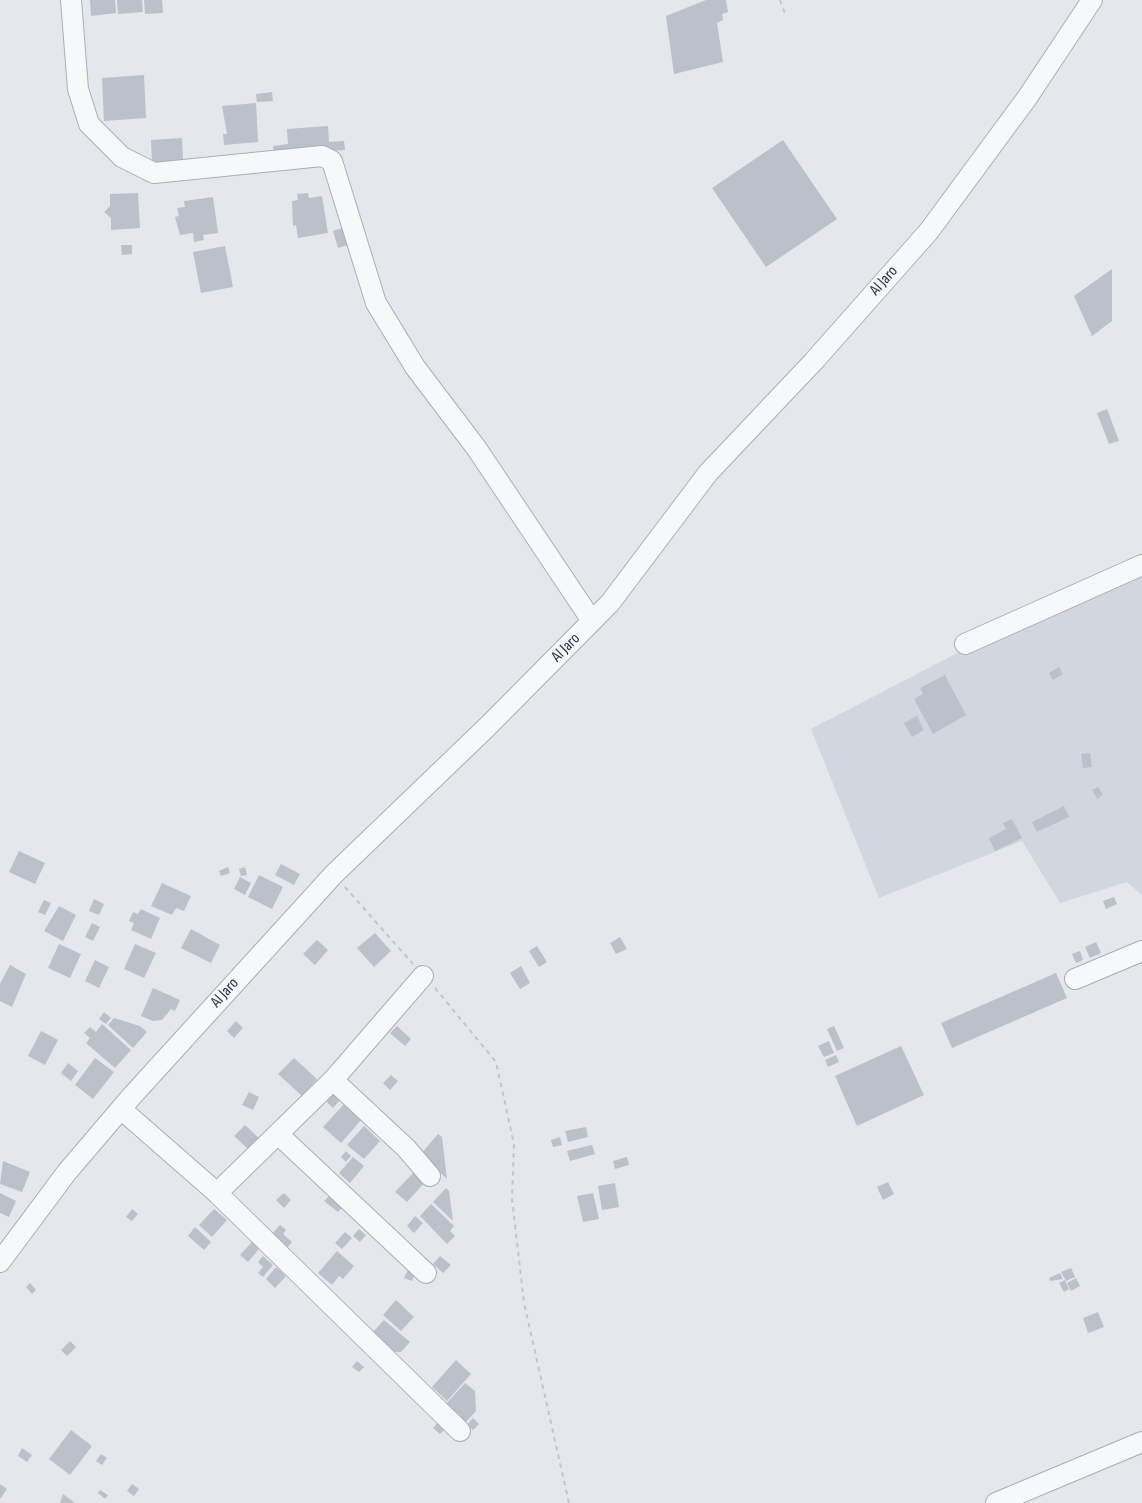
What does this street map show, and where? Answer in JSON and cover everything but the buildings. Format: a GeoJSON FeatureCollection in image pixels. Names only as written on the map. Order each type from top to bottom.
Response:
{"type":"FeatureCollection","features":[{"type":"Feature","properties":{"kind":"street"},"geometry":{"type":"LineString","coordinates":[[71,0],[78,89],[89,124],[122,156],[154,173],[322,156],[332,161],[376,303],[415,367],[477,449],[592,621]]}},
{"type":"Feature","properties":{"kind":"street","name":"Al Jaro"},"geometry":{"type":"LineString","coordinates":[[0,1262],[67,1172],[121,1109],[334,874],[487,728],[610,603],[708,473],[814,361],[929,231],[1027,98],[1092,0]]}},
{"type":"Feature","properties":{"kind":"street"},"geometry":{"type":"LineString","coordinates":[[966,644],[1142,565]]}},
{"type":"Feature","properties":{"kind":"street"},"geometry":{"type":"LineString","coordinates":[[1075,979],[1142,951]]}},
{"type":"Feature","properties":{"kind":"street"},"geometry":{"type":"LineString","coordinates":[[217,1193],[333,1080],[423,976]]}},
{"type":"Feature","properties":{"kind":"street"},"geometry":{"type":"LineString","coordinates":[[333,1080],[406,1148],[430,1176]]}},
{"type":"Feature","properties":{"kind":"street"},"geometry":{"type":"LineString","coordinates":[[121,1109],[217,1193],[460,1431]]}},
{"type":"Feature","properties":{"kind":"street"},"geometry":{"type":"LineString","coordinates":[[279,1135],[426,1273]]}},
{"type":"Feature","properties":{"kind":"street"},"geometry":{"type":"LineString","coordinates":[[996,1503],[1142,1442]]}},
{"type":"Feature","properties":{"kind":"path"},"geometry":{"type":"LineString","coordinates":[[780,0],[785,14]]}},
{"type":"Feature","properties":{"kind":"path"},"geometry":{"type":"LineString","coordinates":[[334,874],[496,1062],[514,1144],[512,1199],[524,1303],[569,1503]]}},
{"type":"Feature","properties":{"kind":"shaded area"},"geometry":{"type":"Polygon","coordinates":[[[1142,557],[1142,895],[1127,882],[1060,903],[1022,841],[879,898],[811,729],[1142,557]]]}}]}
